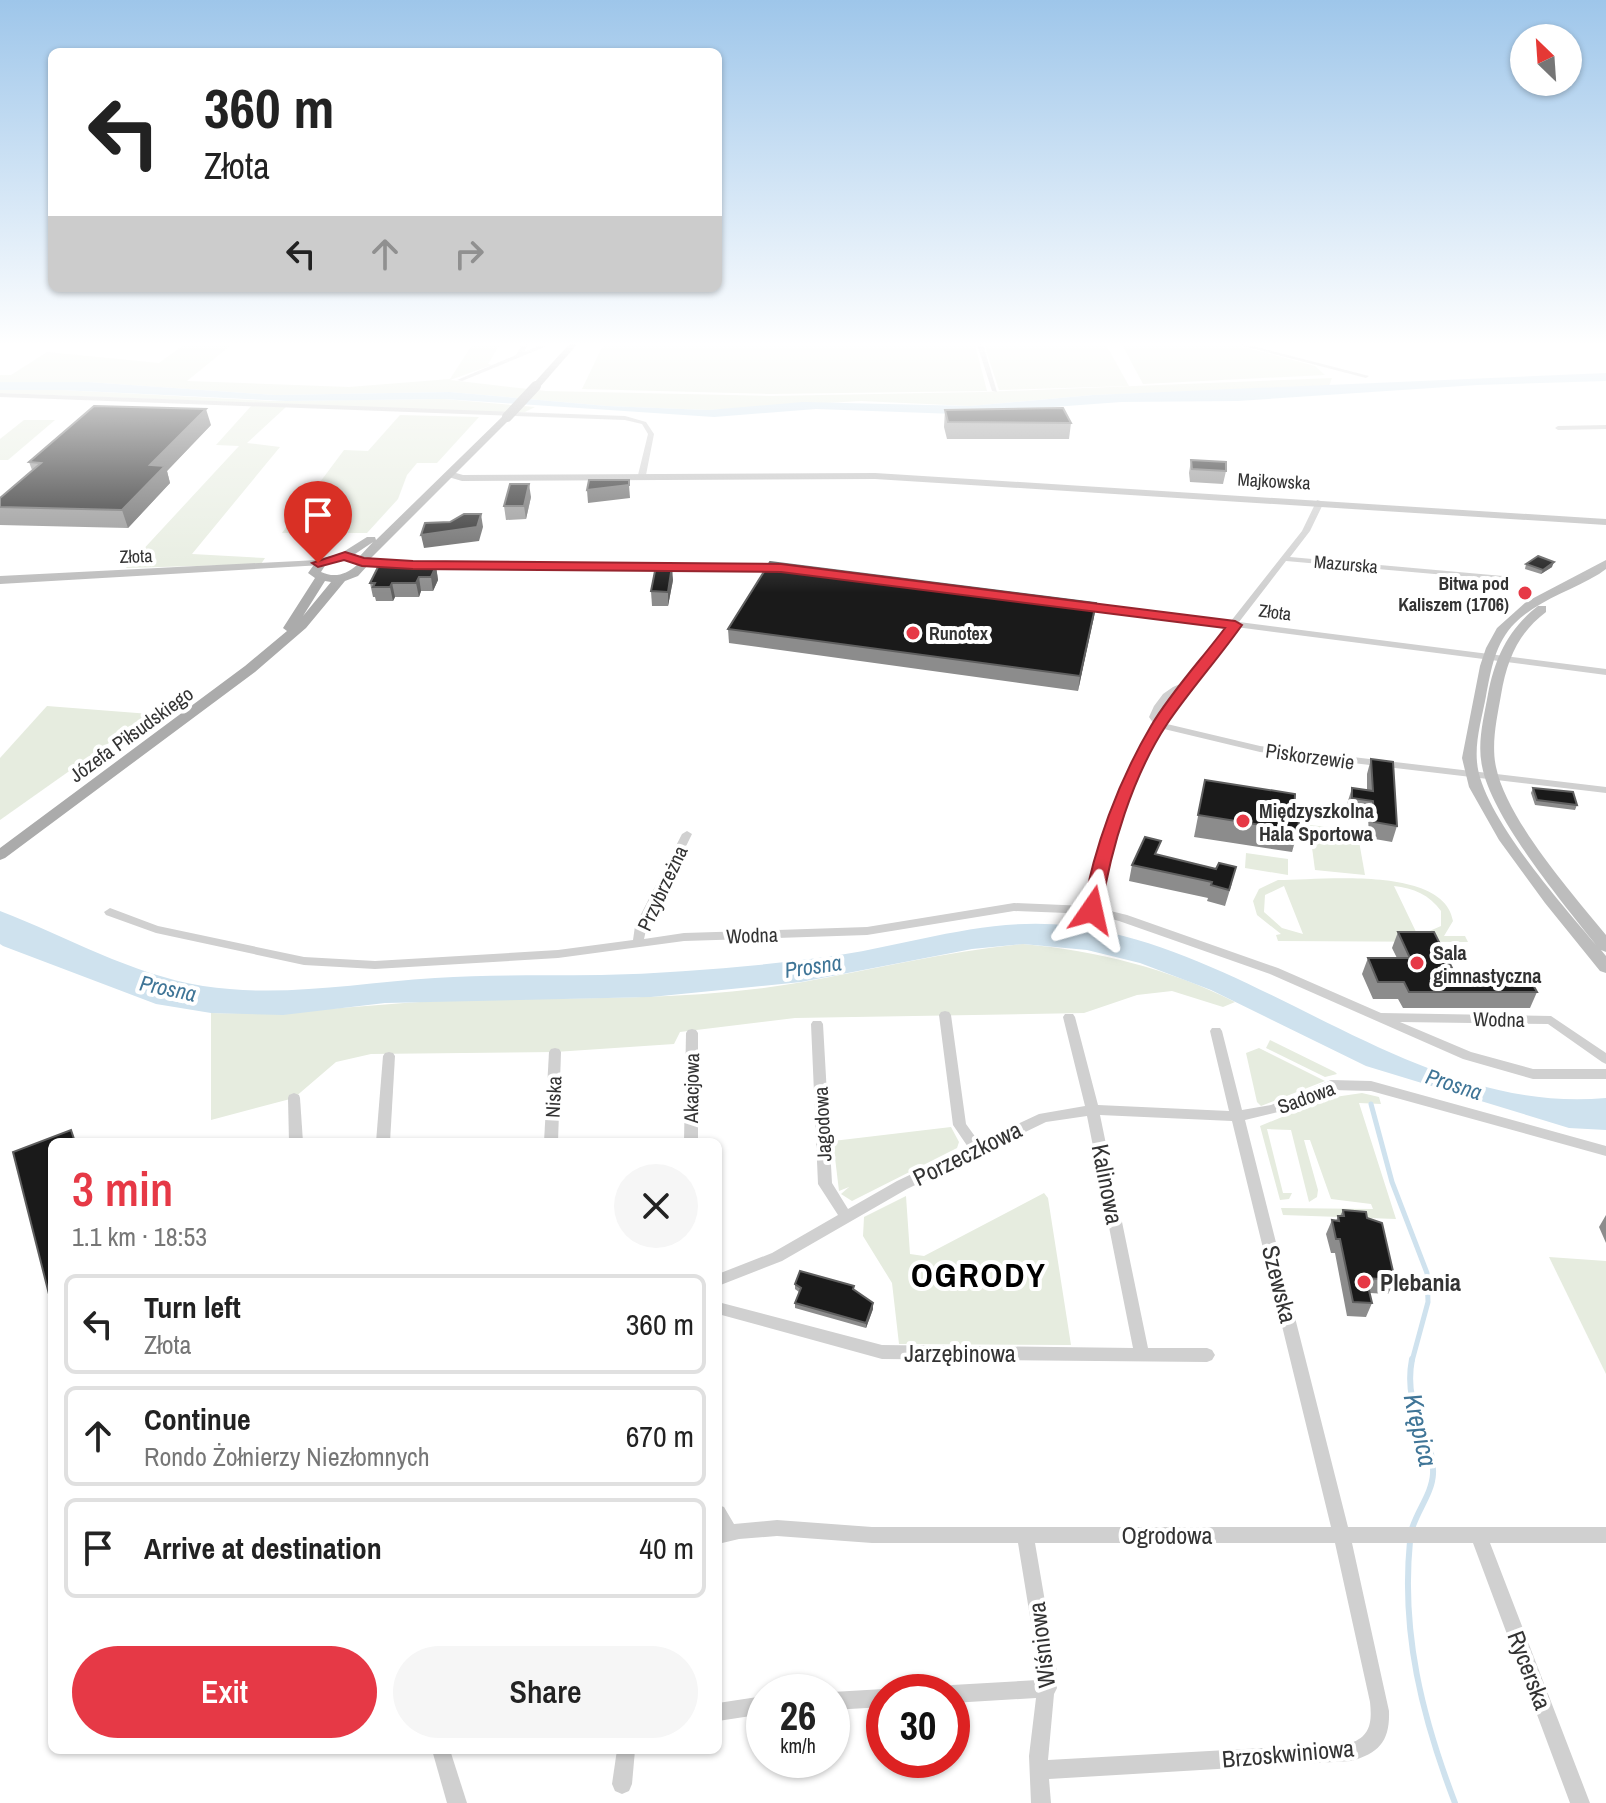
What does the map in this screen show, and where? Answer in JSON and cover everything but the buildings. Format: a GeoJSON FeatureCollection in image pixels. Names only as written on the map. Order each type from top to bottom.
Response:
{"type":"FeatureCollection","features":[{"type":"Feature","properties":{"kind":"main road"},"geometry":{"type":"LineString","coordinates":[[318,570],[374,537],[427,488],[449,474],[499,425]]}},
{"type":"Feature","properties":{"kind":"main road"},"geometry":{"type":"LineString","coordinates":[[318,570],[341,578],[362,564],[442,485],[449,474]]}},
{"type":"Feature","properties":{"kind":"main road","name":"Majkowska"},"geometry":{"type":"LineString","coordinates":[[449,474],[462,478],[576,475],[883,476],[1606,520]]}},
{"type":"Feature","properties":{"kind":"main road"},"geometry":{"type":"LineString","coordinates":[[345,556],[362,564]]}},
{"type":"Feature","properties":{"kind":"main road"},"geometry":{"type":"LineString","coordinates":[[1606,563],[1522,610],[1498,635],[1488,737],[1491,778],[1513,819],[1606,946]]}},
{"type":"Feature","properties":{"kind":"main road","name":"Złota"},"geometry":{"type":"LineString","coordinates":[[0,580],[273,568],[318,570]]}},
{"type":"Feature","properties":{"kind":"main road","name":"Józefa Piłsudskiego"},"geometry":{"type":"LineString","coordinates":[[282,640],[318,570]]}},
{"type":"Feature","properties":{"kind":"main road"},"geometry":{"type":"LineString","coordinates":[[1606,576],[1534,614],[1495,658],[1470,750],[1472,776],[1483,803],[1606,967]]}},
{"type":"Feature","properties":{"kind":"main road","name":"Józefa Piłsudskiego"},"geometry":{"type":"LineString","coordinates":[[0,855],[210,701],[309,618],[341,578]]}},
{"type":"Feature","properties":{"kind":"street"},"geometry":{"type":"LineString","coordinates":[[642,475],[651,434],[645,425]]}},
{"type":"Feature","properties":{"kind":"street"},"geometry":{"type":"LineString","coordinates":[[1560,431],[1603,429]]}},
{"type":"Feature","properties":{"kind":"street"},"geometry":{"type":"LineString","coordinates":[[1092,910],[1097,878],[1123,799],[1159,725],[1285,559],[1312,521],[1320,502]]}},
{"type":"Feature","properties":{"kind":"street","name":"Mazurska"},"geometry":{"type":"LineString","coordinates":[[1285,559],[1503,578]]}},
{"type":"Feature","properties":{"kind":"street"},"geometry":{"type":"LineString","coordinates":[[362,564],[797,569]]}},
{"type":"Feature","properties":{"kind":"street","name":"Złota"},"geometry":{"type":"LineString","coordinates":[[1072,603],[1606,672]]}},
{"type":"Feature","properties":{"kind":"street","name":"Piskorzewie"},"geometry":{"type":"LineString","coordinates":[[1159,725],[1245,747],[1606,790]]}},
{"type":"Feature","properties":{"kind":"street","name":"Przybrzeżna"},"geometry":{"type":"LineString","coordinates":[[638,942],[641,926],[687,834]]}},
{"type":"Feature","properties":{"kind":"street","name":"Wodna"},"geometry":{"type":"LineString","coordinates":[[110,912],[187,936],[336,965],[471,961],[638,942],[867,931],[1014,907],[1092,910],[1274,971],[1454,1052],[1523,1072],[1606,1074]]}},
{"type":"Feature","properties":{"kind":"street"},"geometry":{"type":"LineString","coordinates":[[945,1015],[960,1125],[976,1148]]}},
{"type":"Feature","properties":{"kind":"street","name":"Kalinowa"},"geometry":{"type":"LineString","coordinates":[[1069,1017],[1092,1110],[1142,1353]]}},
{"type":"Feature","properties":{"kind":"street","name":"Wodna"},"geometry":{"type":"LineString","coordinates":[[1379,1017],[1551,1020],[1606,1059]]}},
{"type":"Feature","properties":{"kind":"street","name":"Jagodowa"},"geometry":{"type":"LineString","coordinates":[[817,1024],[825,1184],[846,1217]]}},
{"type":"Feature","properties":{"kind":"street","name":"Szewska"},"geometry":{"type":"LineString","coordinates":[[1216,1031],[1342,1536]]}},
{"type":"Feature","properties":{"kind":"street","name":"Akacjowa"},"geometry":{"type":"LineString","coordinates":[[691,1138],[692,1033]]}},
{"type":"Feature","properties":{"kind":"street","name":"Niska"},"geometry":{"type":"LineString","coordinates":[[551,1138],[555,1052]]}},
{"type":"Feature","properties":{"kind":"street"},"geometry":{"type":"LineString","coordinates":[[383,1138],[389,1056]]}},
{"type":"Feature","properties":{"kind":"street","name":"Sadowa"},"geometry":{"type":"LineString","coordinates":[[1238,1116],[1273,1109],[1331,1085],[1361,1084],[1606,1151]]}},
{"type":"Feature","properties":{"kind":"street"},"geometry":{"type":"LineString","coordinates":[[294,1098],[296,1138]]}},
{"type":"Feature","properties":{"kind":"street","name":"Porzeczkowa"},"geometry":{"type":"LineString","coordinates":[[722,1278],[777,1257],[976,1148],[1044,1117],[1092,1110],[1238,1116]]}},
{"type":"Feature","properties":{"kind":"street","name":"Jarzębinowa"},"geometry":{"type":"LineString","coordinates":[[722,1309],[882,1352],[1207,1355]]}},
{"type":"Feature","properties":{"kind":"street","name":"Ogrodowa"},"geometry":{"type":"LineString","coordinates":[[724,1535],[786,1526],[872,1535],[1606,1535]]}},
{"type":"Feature","properties":{"kind":"street","name":"Wiśniowa"},"geometry":{"type":"LineString","coordinates":[[1025,1535],[1048,1688],[1038,1770],[1041,1803]]}},
{"type":"Feature","properties":{"kind":"street","name":"Brzoskwiniowa"},"geometry":{"type":"LineString","coordinates":[[1038,1770],[1351,1752],[1371,1744],[1381,1728],[1381,1716],[1342,1536]]}},
{"type":"Feature","properties":{"kind":"street","name":"Rycerska"},"geometry":{"type":"LineString","coordinates":[[1479,1537],[1580,1803]]}},
{"type":"Feature","properties":{"kind":"street"},"geometry":{"type":"LineString","coordinates":[[970,1693],[1048,1688]]}},
{"type":"Feature","properties":{"kind":"street"},"geometry":{"type":"LineString","coordinates":[[722,1711],[746,1708]]}},
{"type":"Feature","properties":{"kind":"street"},"geometry":{"type":"LineString","coordinates":[[442,1754],[457,1803]]}},
{"type":"Feature","properties":{"kind":"street"},"geometry":{"type":"LineString","coordinates":[[622,1784],[626,1754]]}},
{"type":"Feature","properties":{"kind":"shaded area"},"geometry":{"type":"Polygon","coordinates":[[[18,425],[49,425],[8,460],[0,460],[0,439],[18,425]]]}},
{"type":"Feature","properties":{"kind":"shaded area"},"geometry":{"type":"Polygon","coordinates":[[[234,425],[266,425],[247,443],[280,447],[192,554],[265,558],[261,564],[126,568],[239,446],[216,445],[234,425]]]}},
{"type":"Feature","properties":{"kind":"shaded area"},"geometry":{"type":"Polygon","coordinates":[[[391,425],[472,425],[437,463],[417,463],[407,475],[398,499],[367,533],[282,533],[344,450],[368,451],[391,425]]]}},
{"type":"Feature","properties":{"kind":"shaded area"},"geometry":{"type":"Polygon","coordinates":[[[47,706],[150,714],[0,820],[0,758],[47,706]]]}},
{"type":"Feature","properties":{"kind":"shaded area"},"geometry":{"type":"Polygon","coordinates":[[[1309,825],[1357,830],[1365,875],[1315,870],[1309,825]]]}},
{"type":"Feature","properties":{"kind":"shaded area"},"geometry":{"type":"Polygon","coordinates":[[[1246,853],[1288,859],[1288,875],[1245,868],[1246,853]]]}},
{"type":"Feature","properties":{"kind":"shaded area"},"geometry":{"type":"Polygon","coordinates":[[[1349,878],[1405,883],[1428,891],[1445,903],[1453,921],[1444,936],[1465,936],[1468,942],[1278,941],[1276,935],[1281,934],[1257,915],[1253,901],[1259,889],[1278,880],[1349,878]],[[1284,886],[1265,895],[1264,912],[1282,928],[1303,934],[1284,886]],[[1394,886],[1418,936],[1441,926],[1441,911],[1432,901],[1414,891],[1394,886]]]}},
{"type":"Feature","properties":{"kind":"shaded area"},"geometry":{"type":"Polygon","coordinates":[[[1023,944],[1078,951],[1132,963],[1184,980],[1235,1002],[1223,1007],[1172,991],[1137,995],[1084,1013],[795,1018],[680,1032],[674,1044],[555,1052],[371,1054],[336,1062],[294,1098],[211,1120],[211,1013],[459,1000],[717,993],[803,982],[1023,944]]]}},
{"type":"Feature","properties":{"kind":"shaded area"},"geometry":{"type":"Polygon","coordinates":[[[1270,1040],[1337,1074],[1325,1077],[1266,1048],[1270,1040]]]}},
{"type":"Feature","properties":{"kind":"shaded area"},"geometry":{"type":"Polygon","coordinates":[[[1259,1048],[1325,1081],[1261,1106],[1257,1102],[1246,1053],[1259,1048]]]}},
{"type":"Feature","properties":{"kind":"shaded area"},"geometry":{"type":"Polygon","coordinates":[[[1362,1093],[1379,1097],[1381,1104],[1359,1103],[1396,1219],[1283,1215],[1281,1208],[1373,1209],[1371,1204],[1331,1199],[1310,1140],[1304,1140],[1318,1190],[1317,1197],[1309,1202],[1291,1130],[1267,1129],[1283,1193],[1292,1193],[1289,1199],[1280,1200],[1260,1126],[1328,1098],[1362,1093]]]}},
{"type":"Feature","properties":{"kind":"shaded area"},"geometry":{"type":"Polygon","coordinates":[[[951,1127],[959,1142],[957,1148],[852,1201],[841,1194],[849,1187],[839,1191],[833,1141],[951,1127]]]}},
{"type":"Feature","properties":{"kind":"shaded area"},"geometry":{"type":"Polygon","coordinates":[[[1044,1193],[1048,1198],[1071,1345],[899,1344],[892,1283],[863,1236],[864,1217],[906,1196],[910,1254],[924,1256],[1044,1193]]]}},
{"type":"Feature","properties":{"kind":"shaded area"},"geometry":{"type":"Polygon","coordinates":[[[1549,1257],[1606,1261],[1606,1374],[1549,1257]]]}},
{"type":"Feature","properties":{"kind":"water","name":"Prosna"},"geometry":{"type":"Polygon","coordinates":[[[0,911],[150,973],[203,986],[261,991],[456,977],[601,975],[714,969],[826,957],[979,928],[1041,924],[1072,926],[1140,941],[1207,965],[1402,1058],[1468,1082],[1536,1097],[1606,1098],[1606,1130],[1569,1128],[1366,1066],[1211,990],[1140,963],[1087,950],[1023,944],[972,949],[801,982],[651,997],[385,1003],[283,1015],[211,1013],[156,1004],[3,946],[0,944],[0,911]]]}},
{"type":"Feature","properties":{"kind":"waterway","name":"Krępica"},"geometry":{"type":"LineString","coordinates":[[1371,1104],[1392,1182],[1427,1273],[1428,1302],[1412,1361]]}},
{"type":"Feature","properties":{"kind":"waterway","name":"Krępica"},"geometry":{"type":"LineString","coordinates":[[1411,1532],[1430,1489],[1433,1474],[1429,1447],[1411,1394],[1412,1359]]}},
{"type":"Feature","properties":{"kind":"waterway","name":"Krępica"},"geometry":{"type":"LineString","coordinates":[[1410,1541],[1409,1609],[1417,1674],[1433,1739],[1455,1803]]}},
{"type":"Feature","properties":{"kind":"place","name":"Bitwa pod Kaliszem (1706)"},"geometry":{"type":"Point","coordinates":[1525,593]}},
{"type":"Feature","properties":{"kind":"place","name":"Runotex"},"geometry":{"type":"Point","coordinates":[913,633]}},
{"type":"Feature","properties":{"kind":"place","name":"Międzyszkolna Hala Sportowa"},"geometry":{"type":"Point","coordinates":[1243,821]}},
{"type":"Feature","properties":{"kind":"place","name":"Sala gimnastyczna"},"geometry":{"type":"Point","coordinates":[1417,963]}},
{"type":"Feature","properties":{"kind":"place","name":"Plebania"},"geometry":{"type":"Point","coordinates":[1364,1282]}},
{"type":"Feature","properties":{"kind":"district","name":"OGRODY"},"geometry":{"type":"Point","coordinates":[979,1275]}},
{"type":"Feature","properties":{"kind":"route"},"geometry":{"type":"LineString","coordinates":[[318,563],[345,556],[362,562],[413,565],[781,568],[1235,625],[1159,725],[1130,781],[1097,878],[1092,910]]}}]}
